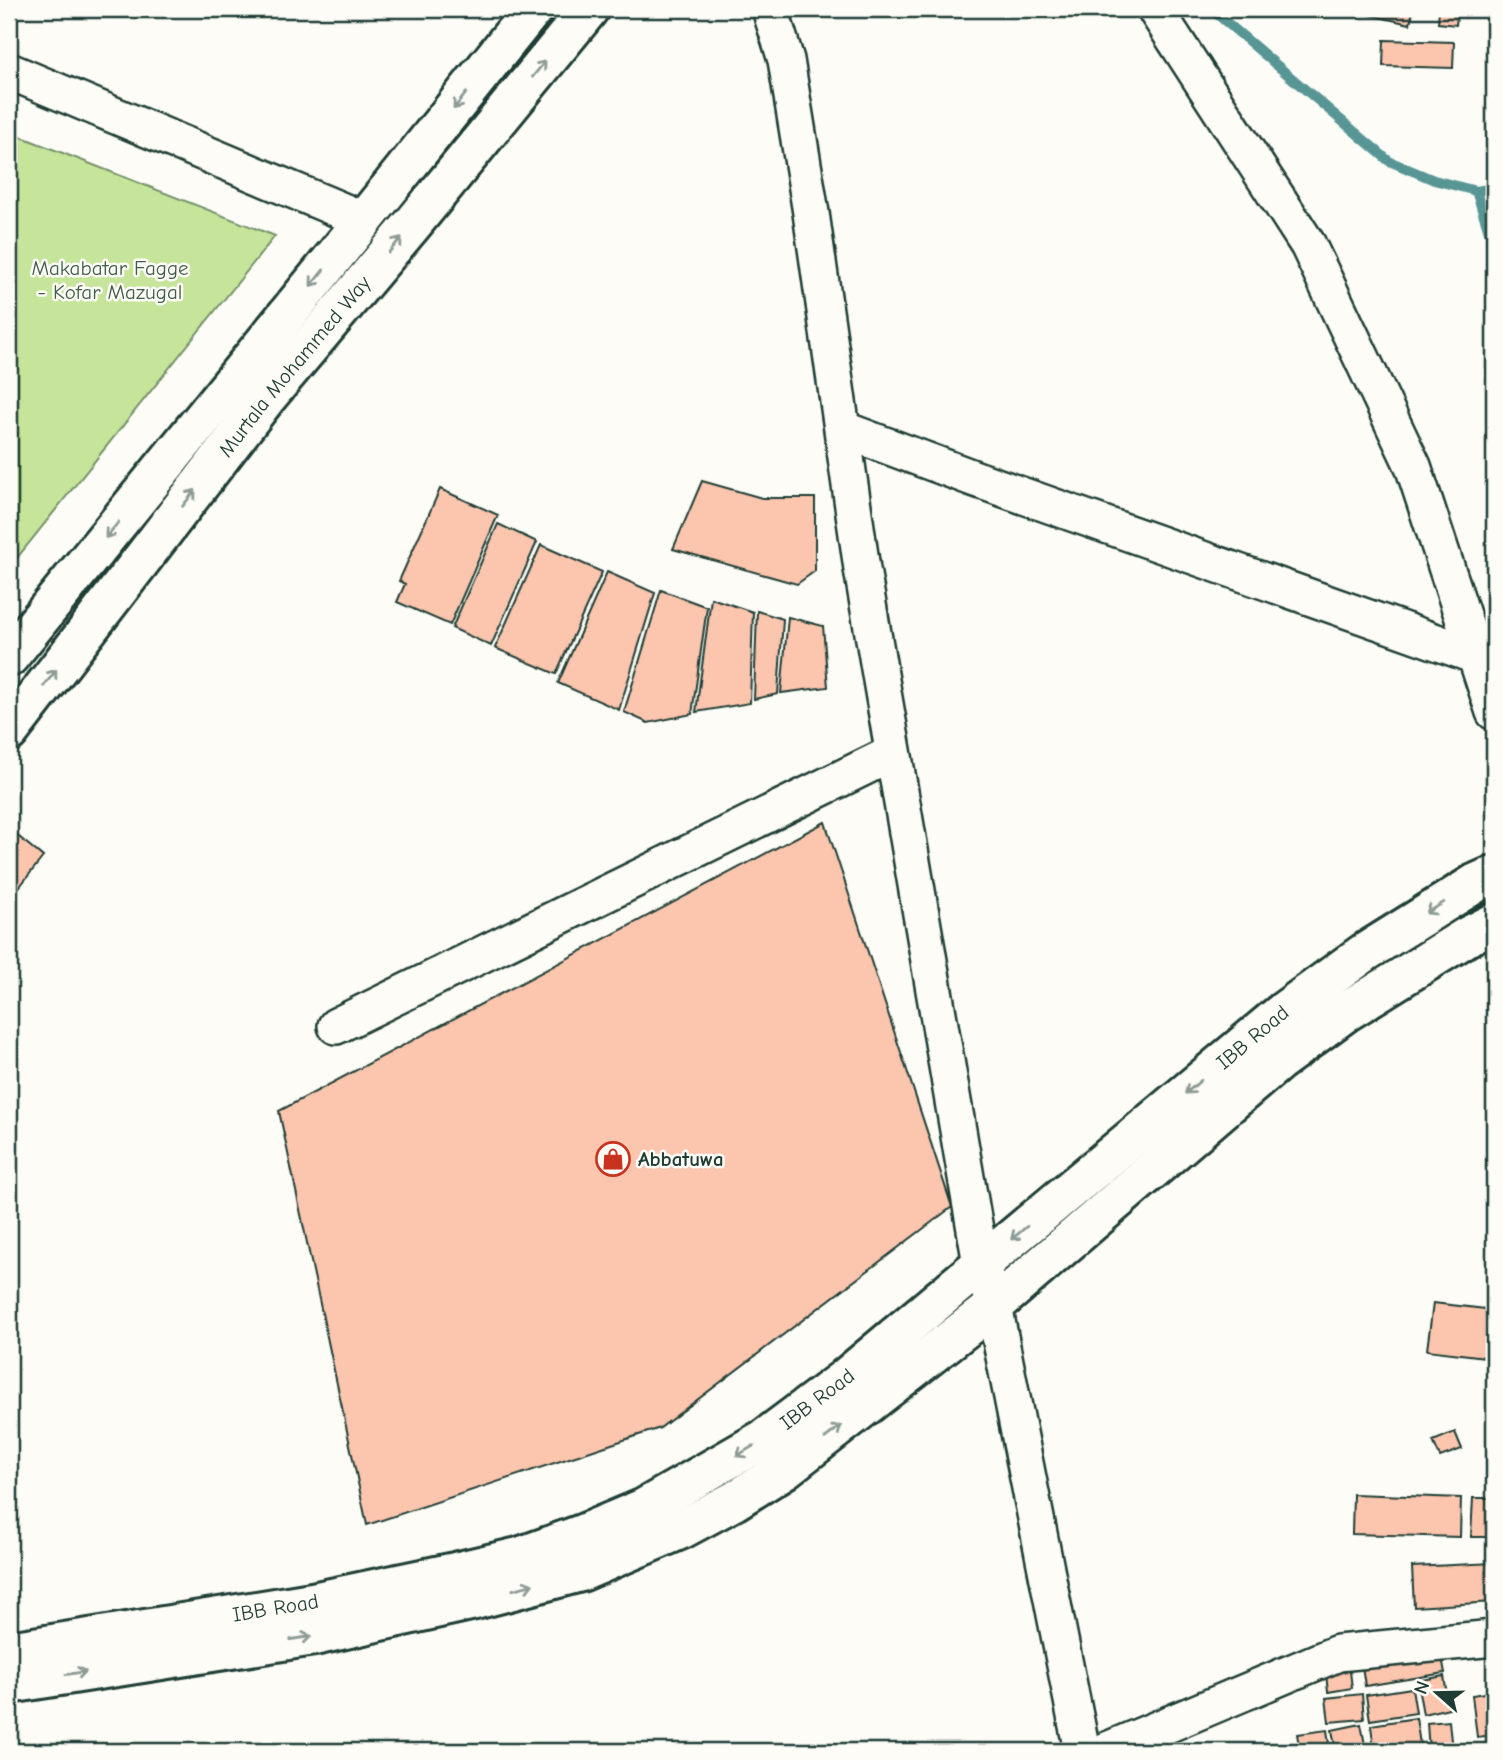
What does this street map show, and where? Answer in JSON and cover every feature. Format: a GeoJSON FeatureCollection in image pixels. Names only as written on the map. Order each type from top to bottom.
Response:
{"type":"FeatureCollection","features":[{"type":"Feature","properties":{"kind":"main road","name":"Murtala Mohammed Way"},"geometry":{"type":"LineString","coordinates":[[9,657],[533,9]]}},
{"type":"Feature","properties":{"kind":"main road","name":"Murtala Mohammed Way"},"geometry":{"type":"LineString","coordinates":[[9,732],[267,397],[589,9]]}},
{"type":"Feature","properties":{"kind":"main road","name":"IBB Road"},"geometry":{"type":"LineString","coordinates":[[9,1651],[312,1602],[455,1572],[519,1557],[644,1508],[764,1439],[844,1379],[1284,1011],[1364,953],[1476,883],[1494,875]]}},
{"type":"Feature","properties":{"kind":"main road","name":"IBB Road"},"geometry":{"type":"LineString","coordinates":[[9,1684],[314,1636],[475,1600],[581,1572],[682,1529],[785,1469],[994,1306],[1279,1062],[1346,1012],[1468,936],[1494,923]]}},
{"type":"Feature","properties":{"kind":"street"},"geometry":{"type":"LineString","coordinates":[[769,9],[786,60],[811,212],[862,569],[982,1264],[994,1306],[1082,1751]]}},
{"type":"Feature","properties":{"kind":"street"},"geometry":{"type":"LineString","coordinates":[[1155,9],[1308,244],[1413,466],[1494,712]]}},
{"type":"Feature","properties":{"kind":"street"},"geometry":{"type":"LineString","coordinates":[[9,71],[364,220]]}},
{"type":"Feature","properties":{"kind":"street"},"geometry":{"type":"LineString","coordinates":[[842,429],[1476,656]]}},
{"type":"Feature","properties":{"kind":"street"},"geometry":{"type":"LineString","coordinates":[[335,1026],[893,753]]}},
{"type":"Feature","properties":{"kind":"street"},"geometry":{"type":"LineString","coordinates":[[1105,1751],[1338,1653],[1494,1639]]}},
{"type":"Feature","properties":{"kind":"green space","name":"Makabatar Fagge - Kofar Mazugal"},"geometry":{"type":"Polygon","coordinates":[[[9,132],[275,236],[9,568],[9,132]]]}},
{"type":"Feature","properties":{"kind":"building"},"geometry":{"type":"Polygon","coordinates":[[[1366,9],[1413,11],[1410,24],[1365,14],[1366,9]]]}},
{"type":"Feature","properties":{"kind":"building"},"geometry":{"type":"Polygon","coordinates":[[[1439,9],[1458,9],[1456,25],[1438,23],[1439,9]]]}},
{"type":"Feature","properties":{"kind":"building"},"geometry":{"type":"Polygon","coordinates":[[[1384,40],[1454,42],[1453,68],[1383,66],[1384,40]]]}},
{"type":"Feature","properties":{"kind":"building"},"geometry":{"type":"Polygon","coordinates":[[[702,481],[762,498],[815,498],[815,571],[797,584],[673,549],[702,481]]]}},
{"type":"Feature","properties":{"kind":"building"},"geometry":{"type":"Polygon","coordinates":[[[440,489],[498,515],[450,625],[397,602],[405,584],[399,581],[440,489]]]}},
{"type":"Feature","properties":{"kind":"building"},"geometry":{"type":"Polygon","coordinates":[[[498,524],[537,542],[491,646],[452,628],[498,524]]]}},
{"type":"Feature","properties":{"kind":"building"},"geometry":{"type":"Polygon","coordinates":[[[541,545],[602,572],[556,674],[495,648],[541,545]]]}},
{"type":"Feature","properties":{"kind":"building"},"geometry":{"type":"Polygon","coordinates":[[[607,572],[655,593],[619,710],[558,683],[607,572]]]}},
{"type":"Feature","properties":{"kind":"building"},"geometry":{"type":"Polygon","coordinates":[[[661,590],[707,607],[692,714],[648,723],[624,712],[661,590]]]}},
{"type":"Feature","properties":{"kind":"building"},"geometry":{"type":"Polygon","coordinates":[[[711,598],[753,612],[750,703],[696,712],[711,598]]]}},
{"type":"Feature","properties":{"kind":"building"},"geometry":{"type":"Polygon","coordinates":[[[757,611],[783,619],[778,694],[754,699],[757,611]]]}},
{"type":"Feature","properties":{"kind":"building"},"geometry":{"type":"Polygon","coordinates":[[[788,617],[823,626],[828,687],[781,693],[788,617]]]}},
{"type":"Feature","properties":{"kind":"building","name":"Abbatuwa"},"geometry":{"type":"Polygon","coordinates":[[[825,822],[952,1207],[660,1428],[367,1525],[279,1111],[825,822]]]}},
{"type":"Feature","properties":{"kind":"building"},"geometry":{"type":"Polygon","coordinates":[[[13,832],[43,857],[9,900],[9,838],[13,832]]]}},
{"type":"Feature","properties":{"kind":"building"},"geometry":{"type":"Polygon","coordinates":[[[1433,1303],[1494,1310],[1494,1358],[1427,1350],[1433,1303]]]}},
{"type":"Feature","properties":{"kind":"building"},"geometry":{"type":"Polygon","coordinates":[[[1455,1432],[1462,1449],[1440,1457],[1433,1441],[1455,1432]]]}},
{"type":"Feature","properties":{"kind":"building"},"geometry":{"type":"Polygon","coordinates":[[[1353,1494],[1461,1498],[1460,1537],[1352,1534],[1353,1494]]]}},
{"type":"Feature","properties":{"kind":"building"},"geometry":{"type":"Polygon","coordinates":[[[1473,1498],[1494,1498],[1494,1537],[1471,1537],[1473,1498]]]}},
{"type":"Feature","properties":{"kind":"building"},"geometry":{"type":"Polygon","coordinates":[[[1494,1563],[1494,1602],[1414,1607],[1412,1567],[1494,1563]]]}},
{"type":"Feature","properties":{"kind":"building"},"geometry":{"type":"Polygon","coordinates":[[[1441,1652],[1445,1673],[1365,1686],[1362,1666],[1441,1652]]]}},
{"type":"Feature","properties":{"kind":"building"},"geometry":{"type":"Polygon","coordinates":[[[1350,1671],[1352,1688],[1328,1692],[1326,1674],[1350,1671]]]}},
{"type":"Feature","properties":{"kind":"building"},"geometry":{"type":"Polygon","coordinates":[[[1444,1676],[1449,1708],[1423,1714],[1417,1681],[1444,1676]]]}},
{"type":"Feature","properties":{"kind":"building"},"geometry":{"type":"Polygon","coordinates":[[[1412,1688],[1416,1713],[1370,1720],[1366,1695],[1412,1688]]]}},
{"type":"Feature","properties":{"kind":"building"},"geometry":{"type":"Polygon","coordinates":[[[1491,1692],[1494,1735],[1477,1737],[1472,1695],[1491,1692]]]}},
{"type":"Feature","properties":{"kind":"building"},"geometry":{"type":"Polygon","coordinates":[[[1362,1694],[1364,1719],[1329,1722],[1326,1698],[1362,1694]]]}},
{"type":"Feature","properties":{"kind":"building"},"geometry":{"type":"Polygon","coordinates":[[[1416,1718],[1421,1751],[1374,1751],[1371,1725],[1416,1718]]]}},
{"type":"Feature","properties":{"kind":"building"},"geometry":{"type":"Polygon","coordinates":[[[1449,1721],[1452,1751],[1429,1751],[1427,1723],[1449,1721]]]}},
{"type":"Feature","properties":{"kind":"building"},"geometry":{"type":"Polygon","coordinates":[[[1361,1724],[1366,1750],[1336,1751],[1332,1730],[1361,1724]]]}},
{"type":"Feature","properties":{"kind":"building"},"geometry":{"type":"Polygon","coordinates":[[[1327,1730],[1330,1751],[1300,1751],[1297,1734],[1327,1730]]]}},
{"type":"Feature","properties":{"kind":"waterway"},"geometry":{"type":"LineString","coordinates":[[1211,9],[1389,161],[1434,180],[1476,191],[1494,188]]}},
{"type":"Feature","properties":{"kind":"waterway"},"geometry":{"type":"LineString","coordinates":[[1476,191],[1494,247]]}},
{"type":"Feature","properties":{"kind":"place","name":"Abbatuwa"},"geometry":{"type":"Point","coordinates":[613,1159]}}]}
